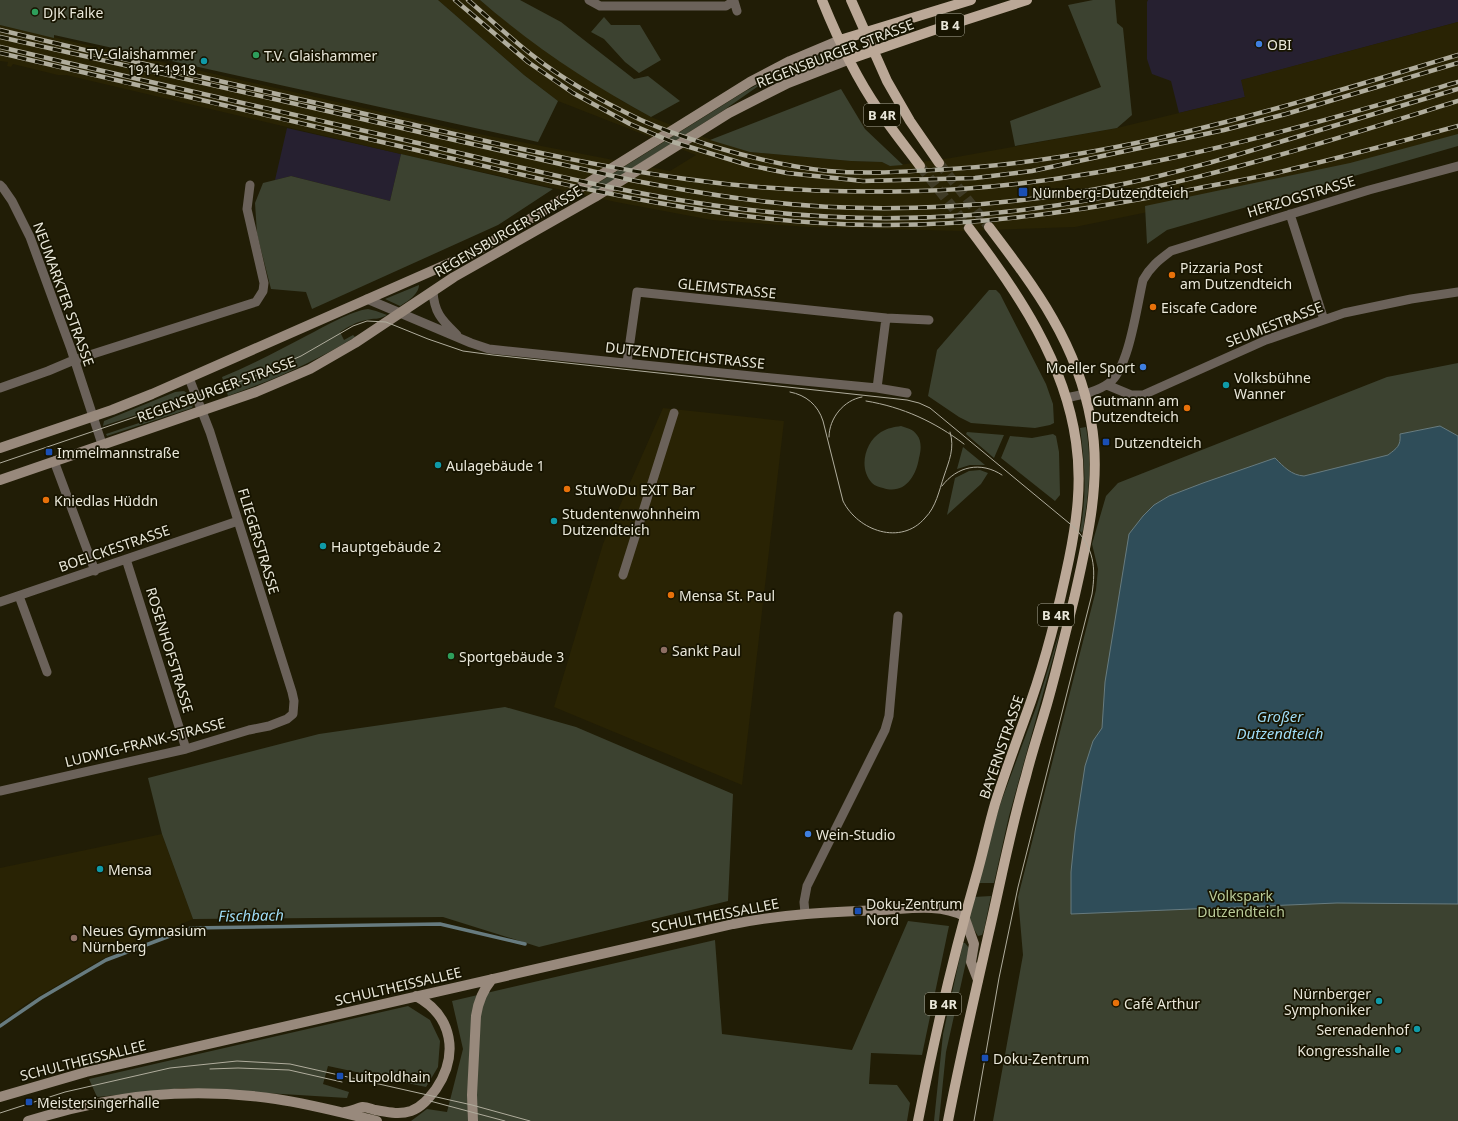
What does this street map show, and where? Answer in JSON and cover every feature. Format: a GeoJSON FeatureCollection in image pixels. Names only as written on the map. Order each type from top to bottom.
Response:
{"type":"FeatureCollection","features":[{"type":"Feature","properties":{"kind":"main road","name":"B 4R"},"geometry":{"type":"LineString","coordinates":[[822,0],[850,60],[878,109],[920,166]]}},
{"type":"Feature","properties":{"kind":"main road","name":"B 4R"},"geometry":{"type":"LineString","coordinates":[[851,0],[887,81],[899,103],[939,163]]}},
{"type":"Feature","properties":{"kind":"main road","name":"REGENSBURGER STRASSE"},"geometry":{"type":"LineString","coordinates":[[0,448],[126,405],[436,270],[487,246],[750,82],[790,61],[840,40],[971,0]]}},
{"type":"Feature","properties":{"kind":"main road","name":"REGENSBURGER STRASSE"},"geometry":{"type":"LineString","coordinates":[[0,480],[256,392],[310,369],[342,352],[432,291],[490,256],[596,197],[675,146],[740,107],[788,84],[873,51],[1027,0]]}},
{"type":"Feature","properties":{"kind":"main road","name":"B 4R"},"geometry":{"type":"LineString","coordinates":[[969,228],[1000,269],[1027,311],[1047,350],[1066,398]]}},
{"type":"Feature","properties":{"kind":"main road","name":"B 4R"},"geometry":{"type":"LineString","coordinates":[[948,1121],[1012,831],[1074,597],[1086,543],[1091,511],[1094,466],[1092,425],[1085,394],[1075,363],[1055,322],[1034,288],[989,228]]}},
{"type":"Feature","properties":{"kind":"main road","name":"BAYERNSTRASSE"},"geometry":{"type":"LineString","coordinates":[[918,1121],[964,916],[1001,785],[1040,673],[1060,602],[1074,535],[1078,500],[1079,466],[1073,424],[1066,398]]}},
{"type":"Feature","properties":{"kind":"main road","name":"SCHULTHEISSALLEE"},"geometry":{"type":"LineString","coordinates":[[0,1097],[86,1072],[769,917],[805,913],[933,908],[954,910],[964,916]]}},
{"type":"Feature","properties":{"kind":"main road"},"geometry":{"type":"LineString","coordinates":[[964,916],[974,944],[971,962],[978,980]]}},
{"type":"Feature","properties":{"kind":"main road"},"geometry":{"type":"LineString","coordinates":[[472,1121],[477,1004],[487,985],[492,979]]}},
{"type":"Feature","properties":{"kind":"main road"},"geometry":{"type":"LineString","coordinates":[[344,1113],[363,1107],[392,1113],[405,1113],[414,1110],[423,1104],[437,1088],[447,1066],[450,1053],[448,1037],[443,1022],[434,1008],[426,1001],[416,996]]}},
{"type":"Feature","properties":{"kind":"main road"},"geometry":{"type":"LineString","coordinates":[[28,1121],[75,1107],[106,1100],[170,1093],[211,1093],[255,1096],[292,1102],[377,1121]]}},
{"type":"Feature","properties":{"kind":"street"},"geometry":{"type":"LineString","coordinates":[[588,0],[600,6],[726,6],[734,1],[737,12]]}},
{"type":"Feature","properties":{"kind":"street","name":"HERZOGSTRASSE"},"geometry":{"type":"LineString","coordinates":[[1108,385],[1115,378],[1124,362],[1143,280],[1148,270],[1171,251],[1369,190],[1458,166]]}},
{"type":"Feature","properties":{"kind":"street"},"geometry":{"type":"LineString","coordinates":[[0,388],[74,360],[256,302],[263,291],[264,283],[247,209],[250,185]]}},
{"type":"Feature","properties":{"kind":"street","name":"NEUMARKTER STRASSE"},"geometry":{"type":"LineString","coordinates":[[0,186],[12,201],[30,236],[102,444]]}},
{"type":"Feature","properties":{"kind":"street"},"geometry":{"type":"LineString","coordinates":[[1290,214],[1324,320]]}},
{"type":"Feature","properties":{"kind":"street","name":"DUTZENDTEICHSTRASSE"},"geometry":{"type":"LineString","coordinates":[[432,291],[434,304],[439,315],[461,339]]}},
{"type":"Feature","properties":{"kind":"street","name":"GLEIMSTRASSE"},"geometry":{"type":"LineString","coordinates":[[627,363],[637,292],[886,318],[929,320]]}},
{"type":"Feature","properties":{"kind":"street","name":"SEUMESTRASSE"},"geometry":{"type":"LineString","coordinates":[[1108,385],[1131,395],[1143,395],[1266,340],[1344,312],[1411,299],[1458,292]]}},
{"type":"Feature","properties":{"kind":"street","name":"DUTZENDTEICHSTRASSE"},"geometry":{"type":"LineString","coordinates":[[367,299],[461,339],[489,348],[877,388],[907,393]]}},
{"type":"Feature","properties":{"kind":"street"},"geometry":{"type":"LineString","coordinates":[[877,388],[886,318]]}},
{"type":"Feature","properties":{"kind":"street","name":"FLIEGERSTRASSE"},"geometry":{"type":"LineString","coordinates":[[189,378],[202,410],[293,696],[293,714]]}},
{"type":"Feature","properties":{"kind":"street"},"geometry":{"type":"LineString","coordinates":[[1066,398],[1085,394],[1108,385]]}},
{"type":"Feature","properties":{"kind":"street"},"geometry":{"type":"LineString","coordinates":[[623,574],[674,413]]}},
{"type":"Feature","properties":{"kind":"street"},"geometry":{"type":"LineString","coordinates":[[54,461],[95,571]]}},
{"type":"Feature","properties":{"kind":"street","name":"BOELCKESTRASSE"},"geometry":{"type":"LineString","coordinates":[[0,602],[95,571],[238,521]]}},
{"type":"Feature","properties":{"kind":"street","name":"ROSENHOFSTRASSE"},"geometry":{"type":"LineString","coordinates":[[126,559],[186,749]]}},
{"type":"Feature","properties":{"kind":"street"},"geometry":{"type":"LineString","coordinates":[[20,596],[47,672]]}},
{"type":"Feature","properties":{"kind":"street"},"geometry":{"type":"LineString","coordinates":[[805,913],[804,902],[808,886],[885,730],[889,716],[898,616]]}},
{"type":"Feature","properties":{"kind":"street","name":"LUDWIG-FRANK-STRASSE"},"geometry":{"type":"LineString","coordinates":[[0,791],[186,749],[250,730],[269,726],[287,719],[293,714]]}},
{"type":"Feature","properties":{"kind":"shaded area"},"geometry":{"type":"Polygon","coordinates":[[[438,0],[480,0],[499,16],[622,101],[651,117],[694,134],[750,152],[851,161],[882,162],[890,166],[951,158],[1117,128],[1245,97],[1241,80],[1458,22],[1458,141],[1342,172],[1075,227],[963,231],[808,227],[712,220],[616,202],[401,154],[66,75],[58,75],[13,64],[11,67],[7,66],[8,62],[0,61],[0,25],[469,132],[670,171],[696,155],[558,101],[524,75],[438,0]]]}},
{"type":"Feature","properties":{"kind":"shaded area","name":"OBI"},"geometry":{"type":"Polygon","coordinates":[[[1148,0],[1458,0],[1458,22],[1242,80],[1245,97],[1179,113],[1171,81],[1152,74],[1147,59],[1148,0]]]}},
{"type":"Feature","properties":{"kind":"shaded area"},"geometry":{"type":"Polygon","coordinates":[[[287,128],[401,154],[390,201],[291,176],[275,180],[287,128]]]}},
{"type":"Feature","properties":{"kind":"shaded area","name":"Sankt Paul"},"geometry":{"type":"Polygon","coordinates":[[[663,408],[784,421],[742,785],[554,707],[603,544],[663,408]]]}},
{"type":"Feature","properties":{"kind":"shaded area","name":"Neues Gymnasium Nürnberg"},"geometry":{"type":"Polygon","coordinates":[[[162,834],[193,919],[104,958],[29,1002],[0,1023],[0,868],[162,834]]]}},
{"type":"Feature","properties":{"kind":"green space"},"geometry":{"type":"Polygon","coordinates":[[[0,0],[438,0],[524,75],[558,101],[538,142],[54,35],[54,38],[0,25],[0,0]]]}},
{"type":"Feature","properties":{"kind":"green space"},"geometry":{"type":"Polygon","coordinates":[[[480,0],[520,0],[561,22],[634,79],[648,76],[680,101],[651,117],[584,78],[541,49],[480,0]]]}},
{"type":"Feature","properties":{"kind":"green space"},"geometry":{"type":"Polygon","coordinates":[[[1093,0],[1115,0],[1117,23],[1123,28],[1132,115],[1117,128],[1015,146],[1010,121],[1101,87],[1068,5],[1093,0]]]}},
{"type":"Feature","properties":{"kind":"green space"},"geometry":{"type":"Polygon","coordinates":[[[604,17],[611,25],[640,25],[661,60],[639,73],[625,62],[604,39],[591,32],[604,17]]]}},
{"type":"Feature","properties":{"kind":"green space"},"geometry":{"type":"Polygon","coordinates":[[[818,55],[820,60],[757,87],[724,110],[593,193],[590,188],[744,92],[775,75],[818,55]]]}},
{"type":"Feature","properties":{"kind":"green space"},"geometry":{"type":"Polygon","coordinates":[[[841,89],[865,129],[903,165],[890,166],[882,162],[851,161],[750,152],[710,140],[841,89]]]}},
{"type":"Feature","properties":{"kind":"green space"},"geometry":{"type":"Polygon","coordinates":[[[1458,134],[1458,146],[1167,230],[1147,244],[1145,206],[1350,163],[1458,134]]]}},
{"type":"Feature","properties":{"kind":"green space"},"geometry":{"type":"Polygon","coordinates":[[[401,154],[553,189],[498,225],[312,309],[306,292],[271,289],[257,234],[255,203],[263,183],[291,176],[390,201],[401,154]]]}},
{"type":"Feature","properties":{"kind":"green space"},"geometry":{"type":"Polygon","coordinates":[[[419,285],[415,295],[400,306],[385,299],[419,285]]]}},
{"type":"Feature","properties":{"kind":"green space"},"geometry":{"type":"Polygon","coordinates":[[[989,290],[996,290],[1000,294],[1046,384],[1053,404],[1054,423],[1050,425],[1035,428],[971,423],[959,417],[928,396],[937,350],[989,290]]]}},
{"type":"Feature","properties":{"kind":"green space"},"geometry":{"type":"Polygon","coordinates":[[[368,309],[387,315],[384,317],[362,321],[340,332],[344,340],[353,335],[355,337],[325,355],[261,384],[228,396],[222,377],[338,320],[361,310],[368,309]]]}},
{"type":"Feature","properties":{"kind":"green space","name":"Volkspark Dutzendteich"},"geometry":{"type":"Polygon","coordinates":[[[1458,363],[1458,1121],[993,1121],[1023,955],[1018,897],[1096,590],[1098,569],[1092,544],[1106,496],[1118,483],[1387,377],[1458,363]]]}},
{"type":"Feature","properties":{"kind":"green space"},"geometry":{"type":"Polygon","coordinates":[[[184,391],[190,397],[103,426],[104,421],[175,392],[184,391]]]}},
{"type":"Feature","properties":{"kind":"green space"},"geometry":{"type":"Polygon","coordinates":[[[193,405],[192,408],[107,436],[106,434],[193,405]]]}},
{"type":"Feature","properties":{"kind":"green space"},"geometry":{"type":"Polygon","coordinates":[[[901,426],[914,431],[917,435],[920,440],[920,452],[912,478],[903,487],[890,490],[872,483],[865,470],[865,456],[867,449],[875,436],[891,428],[901,426]]]}},
{"type":"Feature","properties":{"kind":"green space"},"geometry":{"type":"Polygon","coordinates":[[[1086,427],[1089,449],[1089,471],[1088,493],[1082,533],[1080,531],[1084,505],[1084,480],[1080,428],[1086,427]]]}},
{"type":"Feature","properties":{"kind":"green space"},"geometry":{"type":"Polygon","coordinates":[[[967,432],[1004,435],[994,458],[966,434],[967,432]]]}},
{"type":"Feature","properties":{"kind":"green space"},"geometry":{"type":"Polygon","coordinates":[[[1053,434],[1056,436],[1059,452],[1060,495],[1055,501],[1001,458],[1010,436],[1032,438],[1053,434]]]}},
{"type":"Feature","properties":{"kind":"green space"},"geometry":{"type":"Polygon","coordinates":[[[963,447],[985,465],[970,465],[957,469],[963,447]]]}},
{"type":"Feature","properties":{"kind":"green space"},"geometry":{"type":"Polygon","coordinates":[[[980,470],[988,473],[981,484],[947,515],[955,478],[969,471],[980,470]]]}},
{"type":"Feature","properties":{"kind":"green space"},"geometry":{"type":"Polygon","coordinates":[[[1060,630],[1009,816],[994,883],[979,883],[986,849],[1001,802],[1037,705],[1060,630]]]}},
{"type":"Feature","properties":{"kind":"green space"},"geometry":{"type":"Polygon","coordinates":[[[505,707],[576,727],[733,794],[728,901],[539,947],[443,917],[193,919],[162,834],[148,778],[319,734],[505,707]]]}},
{"type":"Feature","properties":{"kind":"green space"},"geometry":{"type":"Polygon","coordinates":[[[991,896],[984,930],[982,935],[978,936],[968,919],[974,897],[991,896]]]}},
{"type":"Feature","properties":{"kind":"green space"},"geometry":{"type":"Polygon","coordinates":[[[908,921],[949,926],[922,1055],[871,1053],[869,1084],[897,1085],[910,1103],[907,1121],[411,1121],[427,1109],[447,1112],[463,1049],[452,1001],[715,940],[722,1034],[852,1050],[908,921]]]}},
{"type":"Feature","properties":{"kind":"green space"},"geometry":{"type":"Polygon","coordinates":[[[963,943],[965,943],[969,948],[946,1052],[939,1121],[934,1121],[943,1034],[963,943]]]}},
{"type":"Feature","properties":{"kind":"green space"},"geometry":{"type":"Polygon","coordinates":[[[408,1006],[430,1020],[440,1041],[438,1067],[426,1087],[328,1066],[323,1084],[349,1092],[347,1098],[184,1088],[97,1097],[89,1079],[408,1006]]]}},
{"type":"Feature","properties":{"kind":"water","name":"Großer Dutzendteich"},"geometry":{"type":"Polygon","coordinates":[[[1440,426],[1458,436],[1458,904],[1337,903],[1071,914],[1071,872],[1075,832],[1085,766],[1093,741],[1102,728],[1105,682],[1129,534],[1154,505],[1169,496],[1203,483],[1275,458],[1291,472],[1304,476],[1388,455],[1398,446],[1400,434],[1440,426]]]}},
{"type":"Feature","properties":{"kind":"waterway","name":"Fischbach"},"geometry":{"type":"LineString","coordinates":[[0,1026],[41,998],[106,960],[191,928],[440,924],[525,944]]}},
{"type":"Feature","properties":{"kind":"tunnel"},"geometry":{"type":"LineString","coordinates":[[939,163],[989,227]]}},
{"type":"Feature","properties":{"kind":"tunnel"},"geometry":{"type":"LineString","coordinates":[[920,166],[969,228]]}},
{"type":"Feature","properties":{"kind":"tram line"},"geometry":{"type":"LineString","coordinates":[[0,463],[253,377],[301,356],[353,326],[367,321],[386,322],[463,351],[907,400],[930,408],[1075,528],[1090,551],[1094,575],[1092,594],[1018,887],[999,978],[974,1121]]}},
{"type":"Feature","properties":{"kind":"tram line"},"geometry":{"type":"LineString","coordinates":[[790,392],[806,398],[815,406],[821,415],[843,501],[859,520],[869,527],[881,531],[892,533],[904,531],[915,527],[929,514],[937,498],[952,449],[950,432]]}},
{"type":"Feature","properties":{"kind":"tram line"},"geometry":{"type":"LineString","coordinates":[[829,437],[832,423],[839,411],[849,402],[862,397]]}},
{"type":"Feature","properties":{"kind":"tram line"},"geometry":{"type":"LineString","coordinates":[[866,401],[893,407],[918,416],[942,429],[964,444]]}},
{"type":"Feature","properties":{"kind":"tram line"},"geometry":{"type":"LineString","coordinates":[[942,486],[955,474],[970,468],[986,468],[1002,475]]}},
{"type":"Feature","properties":{"kind":"tram line"},"geometry":{"type":"LineString","coordinates":[[0,1113],[65,1092],[170,1068],[237,1061],[290,1064],[472,1105],[530,1121]]}},
{"type":"Feature","properties":{"kind":"tram line"},"geometry":{"type":"LineString","coordinates":[[210,1069],[238,1068],[289,1070],[342,1082]]}},
{"type":"Feature","properties":{"kind":"tram line"},"geometry":{"type":"LineString","coordinates":[[430,1101],[505,1121]]}},
{"type":"Feature","properties":{"kind":"railway"},"geometry":{"type":"LineString","coordinates":[[455,0],[528,62],[573,93],[630,124],[670,141],[748,165],[787,173],[863,181],[975,178],[1032,171],[1224,130],[1286,114],[1458,63]]}},
{"type":"Feature","properties":{"kind":"railway"},"geometry":{"type":"LineString","coordinates":[[468,0],[545,65],[571,82],[641,120],[687,138],[743,155],[799,167],[841,172],[868,173],[1001,165],[1067,156],[1133,144],[1264,112],[1458,55]]}},
{"type":"Feature","properties":{"kind":"railway"},"geometry":{"type":"LineString","coordinates":[[0,30],[508,146],[614,168],[715,183],[802,190],[860,192],[917,191],[986,187],[1055,179],[1123,168],[1258,138],[1458,82]]}},
{"type":"Feature","properties":{"kind":"railway"},"geometry":{"type":"LineString","coordinates":[[0,37],[631,180],[751,200],[813,206],[857,208],[902,208],[991,203],[1080,192],[1123,184],[1223,159],[1458,89]]}},
{"type":"Feature","properties":{"kind":"railway"},"geometry":{"type":"LineString","coordinates":[[0,47],[543,173],[633,192],[723,207],[794,214],[869,218],[920,218],[1033,209],[1157,187],[1218,172],[1338,138],[1458,101]]}},
{"type":"Feature","properties":{"kind":"railway"},"geometry":{"type":"LineString","coordinates":[[0,53],[596,191],[708,211],[821,223],[878,225],[956,223],[995,220],[1073,210],[1266,175],[1354,154],[1458,126]]}},
{"type":"Feature","properties":{"kind":"place","name":"DJK Falke"},"geometry":{"type":"Point","coordinates":[35,12]}},
{"type":"Feature","properties":{"kind":"place","name":"OBI"},"geometry":{"type":"Point","coordinates":[1259,44]}},
{"type":"Feature","properties":{"kind":"place","name":"T.V. Glaishammer"},"geometry":{"type":"Point","coordinates":[256,55]}},
{"type":"Feature","properties":{"kind":"place","name":"TV-Glaishammer 1914-1918"},"geometry":{"type":"Point","coordinates":[204,61]}},
{"type":"Feature","properties":{"kind":"place","name":"Nürnberg-Dutzendteich"},"geometry":{"type":"Point","coordinates":[1023,192]}},
{"type":"Feature","properties":{"kind":"place","name":"Pizzaria Post am Dutzendteich"},"geometry":{"type":"Point","coordinates":[1172,275]}},
{"type":"Feature","properties":{"kind":"place","name":"Eiscafe Cadore"},"geometry":{"type":"Point","coordinates":[1153,307]}},
{"type":"Feature","properties":{"kind":"place","name":"Moeller Sport"},"geometry":{"type":"Point","coordinates":[1143,367]}},
{"type":"Feature","properties":{"kind":"place","name":"Volksbühne Wanner"},"geometry":{"type":"Point","coordinates":[1226,385]}},
{"type":"Feature","properties":{"kind":"place","name":"Gutmann am Dutzendteich"},"geometry":{"type":"Point","coordinates":[1187,408]}},
{"type":"Feature","properties":{"kind":"place","name":"Dutzendteich"},"geometry":{"type":"Point","coordinates":[1106,442]}},
{"type":"Feature","properties":{"kind":"place","name":"Immelmannstraße"},"geometry":{"type":"Point","coordinates":[49,452]}},
{"type":"Feature","properties":{"kind":"place","name":"Aulagebäude 1"},"geometry":{"type":"Point","coordinates":[438,465]}},
{"type":"Feature","properties":{"kind":"place","name":"StuWoDu EXIT Bar"},"geometry":{"type":"Point","coordinates":[567,489]}},
{"type":"Feature","properties":{"kind":"place","name":"Kniedlas Hüddn"},"geometry":{"type":"Point","coordinates":[46,500]}},
{"type":"Feature","properties":{"kind":"place","name":"Studentenwohnheim Dutzendteich"},"geometry":{"type":"Point","coordinates":[554,521]}},
{"type":"Feature","properties":{"kind":"place","name":"Hauptgebäude 2"},"geometry":{"type":"Point","coordinates":[323,546]}},
{"type":"Feature","properties":{"kind":"place","name":"Mensa St. Paul"},"geometry":{"type":"Point","coordinates":[671,595]}},
{"type":"Feature","properties":{"kind":"place","name":"Sankt Paul"},"geometry":{"type":"Point","coordinates":[664,650]}},
{"type":"Feature","properties":{"kind":"place","name":"Sportgebäude 3"},"geometry":{"type":"Point","coordinates":[451,656]}},
{"type":"Feature","properties":{"kind":"place","name":"Wein-Studio"},"geometry":{"type":"Point","coordinates":[808,834]}},
{"type":"Feature","properties":{"kind":"place","name":"Mensa"},"geometry":{"type":"Point","coordinates":[100,869]}},
{"type":"Feature","properties":{"kind":"place","name":"Doku-Zentrum Nord"},"geometry":{"type":"Point","coordinates":[858,911]}},
{"type":"Feature","properties":{"kind":"place","name":"Neues Gymnasium Nürnberg"},"geometry":{"type":"Point","coordinates":[74,938]}},
{"type":"Feature","properties":{"kind":"place","name":"Nürnberger Symphoniker"},"geometry":{"type":"Point","coordinates":[1379,1001]}},
{"type":"Feature","properties":{"kind":"place","name":"Café Arthur"},"geometry":{"type":"Point","coordinates":[1116,1003]}},
{"type":"Feature","properties":{"kind":"place","name":"Serenadenhof"},"geometry":{"type":"Point","coordinates":[1417,1029]}},
{"type":"Feature","properties":{"kind":"place","name":"Kongresshalle"},"geometry":{"type":"Point","coordinates":[1398,1050]}},
{"type":"Feature","properties":{"kind":"place","name":"Doku-Zentrum"},"geometry":{"type":"Point","coordinates":[985,1058]}},
{"type":"Feature","properties":{"kind":"place","name":"Luitpoldhain"},"geometry":{"type":"Point","coordinates":[340,1076]}},
{"type":"Feature","properties":{"kind":"place","name":"Meistersingerhalle"},"geometry":{"type":"Point","coordinates":[29,1102]}}]}
